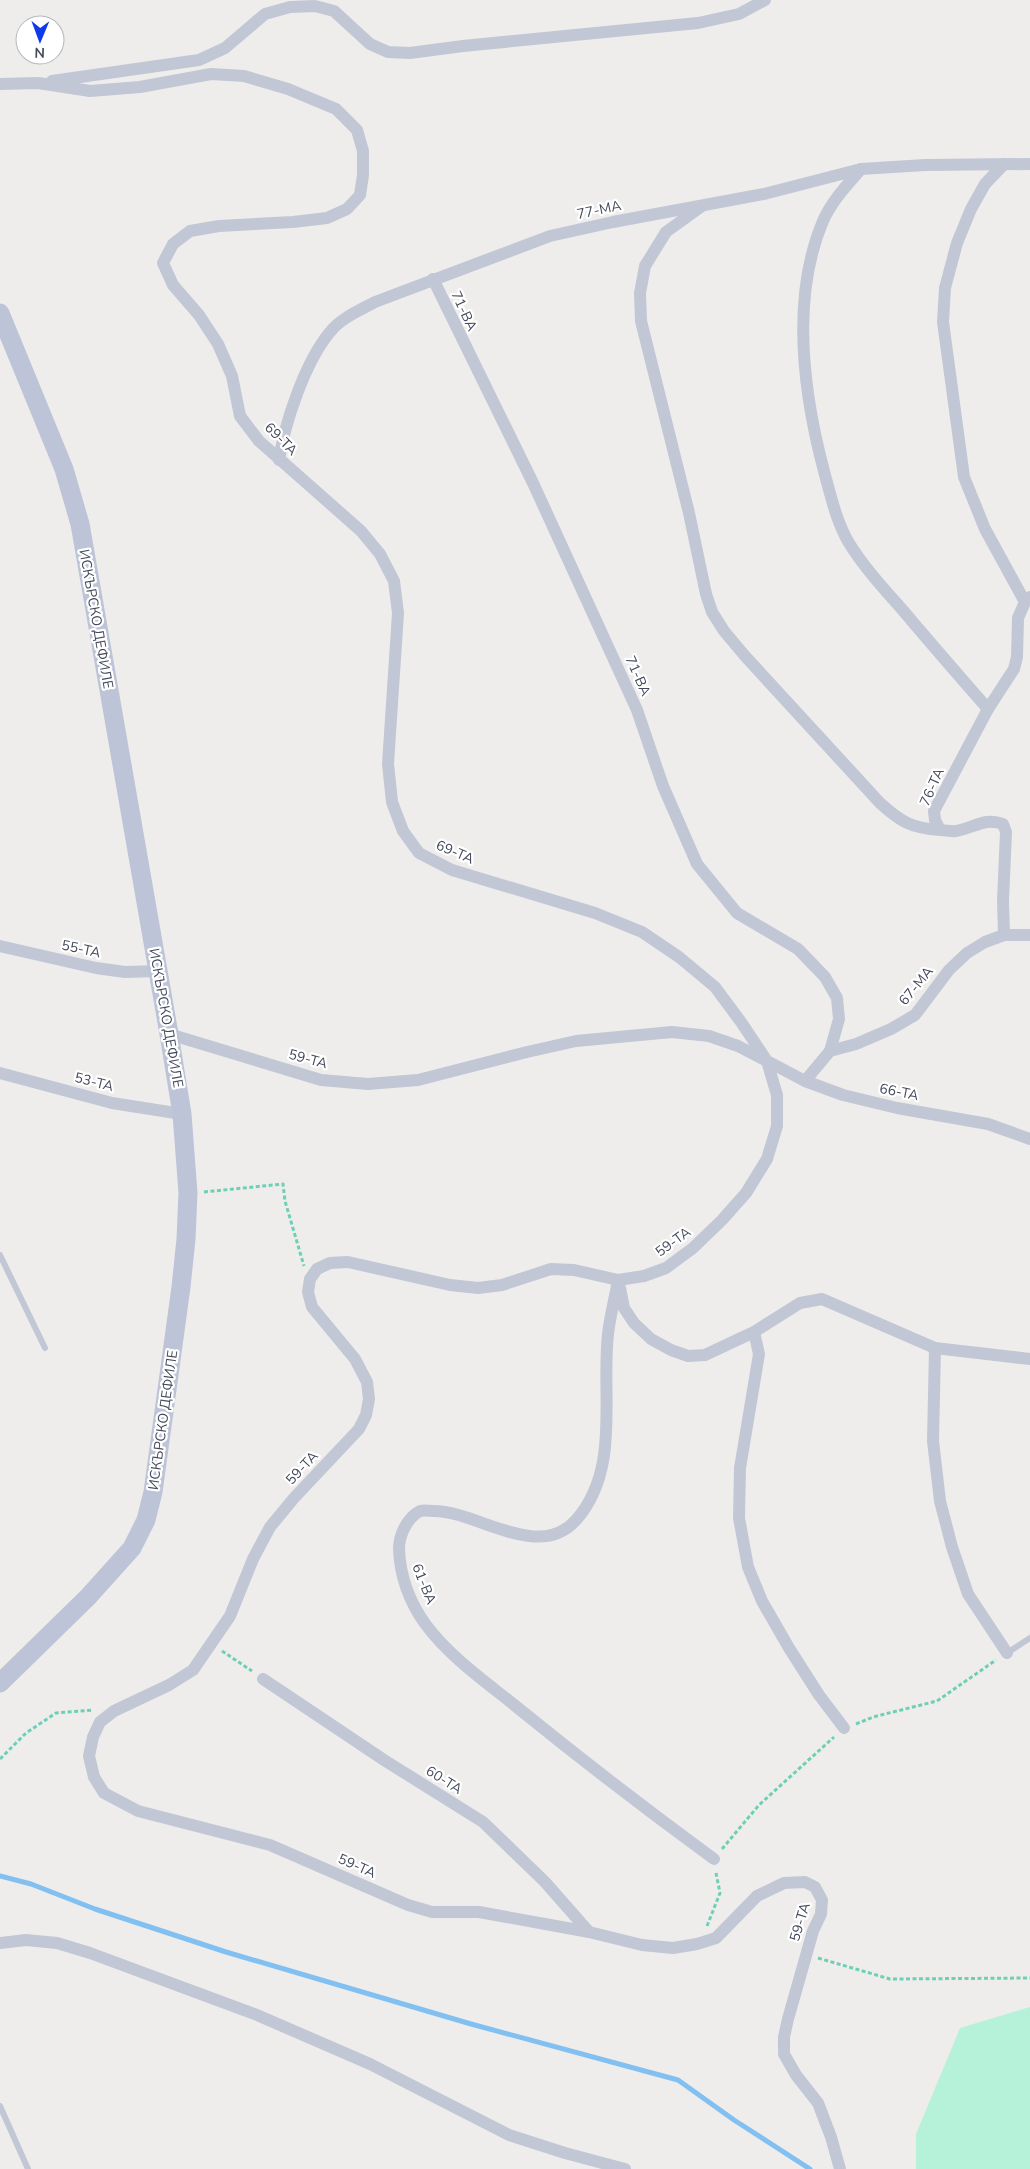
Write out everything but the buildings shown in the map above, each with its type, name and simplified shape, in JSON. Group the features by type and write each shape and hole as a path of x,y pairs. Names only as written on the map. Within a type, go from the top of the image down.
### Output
{"main road":[{"name":"ИСКЪРСКО ДЕФИЛЕ","path":"0,313 64,469 80,524 182,1114 188,1193 186,1240 168,1389 153,1492 146,1520 132,1548 113,1571 0,1682"}],"street":[{"path":"38,83 199,60 225,48 265,14 273,0"},
{"path":"265,14 290,7 315,6 334,11 370,44 388,52 410,53 698,23 738,14 765,0"},
{"name":"69-ТА","path":"0,84 38,83 90,91 140,87 211,74 244,76 288,89 336,109 357,130 363,151 363,175 360,195 347,209 327,218 294,222 219,226 190,231 173,244 163,263 173,284 199,315 218,344 232,376 240,416 259,441 361,532 380,554 394,581 398,614 388,764 392,802 403,831 419,853 452,870 595,913 642,932 679,957 714,987 741,1022 767,1061"},
{"name":"77-МА","path":"279,460 282,438 291,410 318,349 330,331 348,316 375,302 433,279 550,236 704,204 764,194 861,169 925,164 1030,164"},
{"path":"1004,164 986,184 971,209 957,243 945,288 943,322 964,478 985,529 1028,600"},
{"path":"861,169 839,195 823,221 812,257 805,301 804,341 807,392 821,459 832,501 848,542 876,580 988,709"},
{"path":"704,204 666,232 645,266 640,293 641,321 706,594 712,612 724,631 745,656 880,803 899,820 912,826 954,832 982,822 994,820 1003,824 1006,832 1003,901 1004,935"},
{"name":"71-ВА","path":"433,279 533,483 625,683 637,710 663,786 697,864 737,913 798,949 825,977 837,998 839,1019 830,1051"},
{"name":"76-ТА","path":"940,830 935,820 934,811 988,709 1014,669 1017,657 1018,618 1028,600"},
{"name":"67-МА","path":"830,1051 856,1044 891,1029 915,1014 948,970 968,952 1004,935 1030,935"},
{"name":"55-ТА","path":"0,946 96,968 125,972 158,970"},
{"name":"59-ТА","path":"169,1034 321,1080 368,1084 418,1080 576,1041 672,1032 709,1036 738,1046 767,1061 777,1095 777,1126 767,1159 746,1193 722,1220 693,1248 666,1268 644,1276 618,1280 574,1270 551,1269 502,1285 478,1288 450,1286 348,1262 330,1263 318,1269 310,1283 308,1292 312,1307 355,1359 367,1382 369,1399 366,1415 359,1429 294,1498 270,1527 253,1559 230,1616 193,1670 114,1711 100,1722 93,1737 88,1756 94,1777 104,1793 138,1810 270,1845 408,1905 432,1912 479,1912 589,1932 642,1945 672,1948 697,1944 716,1938 757,1896 784,1883 805,1882 815,1887 822,1900 822,1914 813,1931 788,2019 784,2037 784,2054 796,2075 818,2102 831,2136 840,2169"},
{"path":"805,1081 830,1051"},
{"name":"66-ТА","path":"767,1061 805,1081 843,1095 897,1108 988,1124 1030,1139"},
{"name":"53-ТА","path":"0,1073 112,1103 182,1114"},
{"path":"618,1280 624,1308 634,1324 651,1339 670,1350 688,1356 705,1355 754,1332 800,1303 822,1299 935,1348 1030,1359"},
{"name":"61-ВА","path":"618,1280 608,1334 606,1440 602,1469 591,1496 576,1520 561,1533 535,1537 509,1532 443,1511 422,1511 407,1522 399,1543 400,1570 410,1596 426,1624 454,1656 585,1762 714,1859"},
{"path":"754,1332 759,1354 740,1468 739,1518 748,1567 762,1601 789,1648 818,1695 844,1728"},
{"path":"935,1348 933,1441 940,1501 952,1547 968,1594 1007,1653"},
{"name":"60-ТА","path":"263,1678 384,1760 483,1822 546,1882 589,1932"},
{"path":"0,1943 26,1940 57,1943 90,1953 257,2015 370,2064 509,2135 565,2153 625,2169"}],"lane":[{"path":"0,1256 45,1348"},
{"path":"1007,1653 1030,1638"},
{"path":"0,2106 28,2169"}],"path":[{"path":"188,1193 282,1184 298,1249 310,1283"},
{"path":"212,1644 263,1678"},
{"path":"697,1944 713,1913 720,1893 714,1859 759,1805 785,1780 844,1728 873,1717 937,1701 1007,1653"},
{"path":"0,1759 26,1734 56,1713 80,1710 114,1711"},
{"path":"806,1954 890,1979 1030,1978"}],"green space":[{"path":"1030,2007 1030,2169 916,2169 916,2134 960,2028"}],"waterway":[{"path":"0,1876 31,1884 95,1909 226,1952 471,2024 678,2080 734,2120 810,2169"}]}
